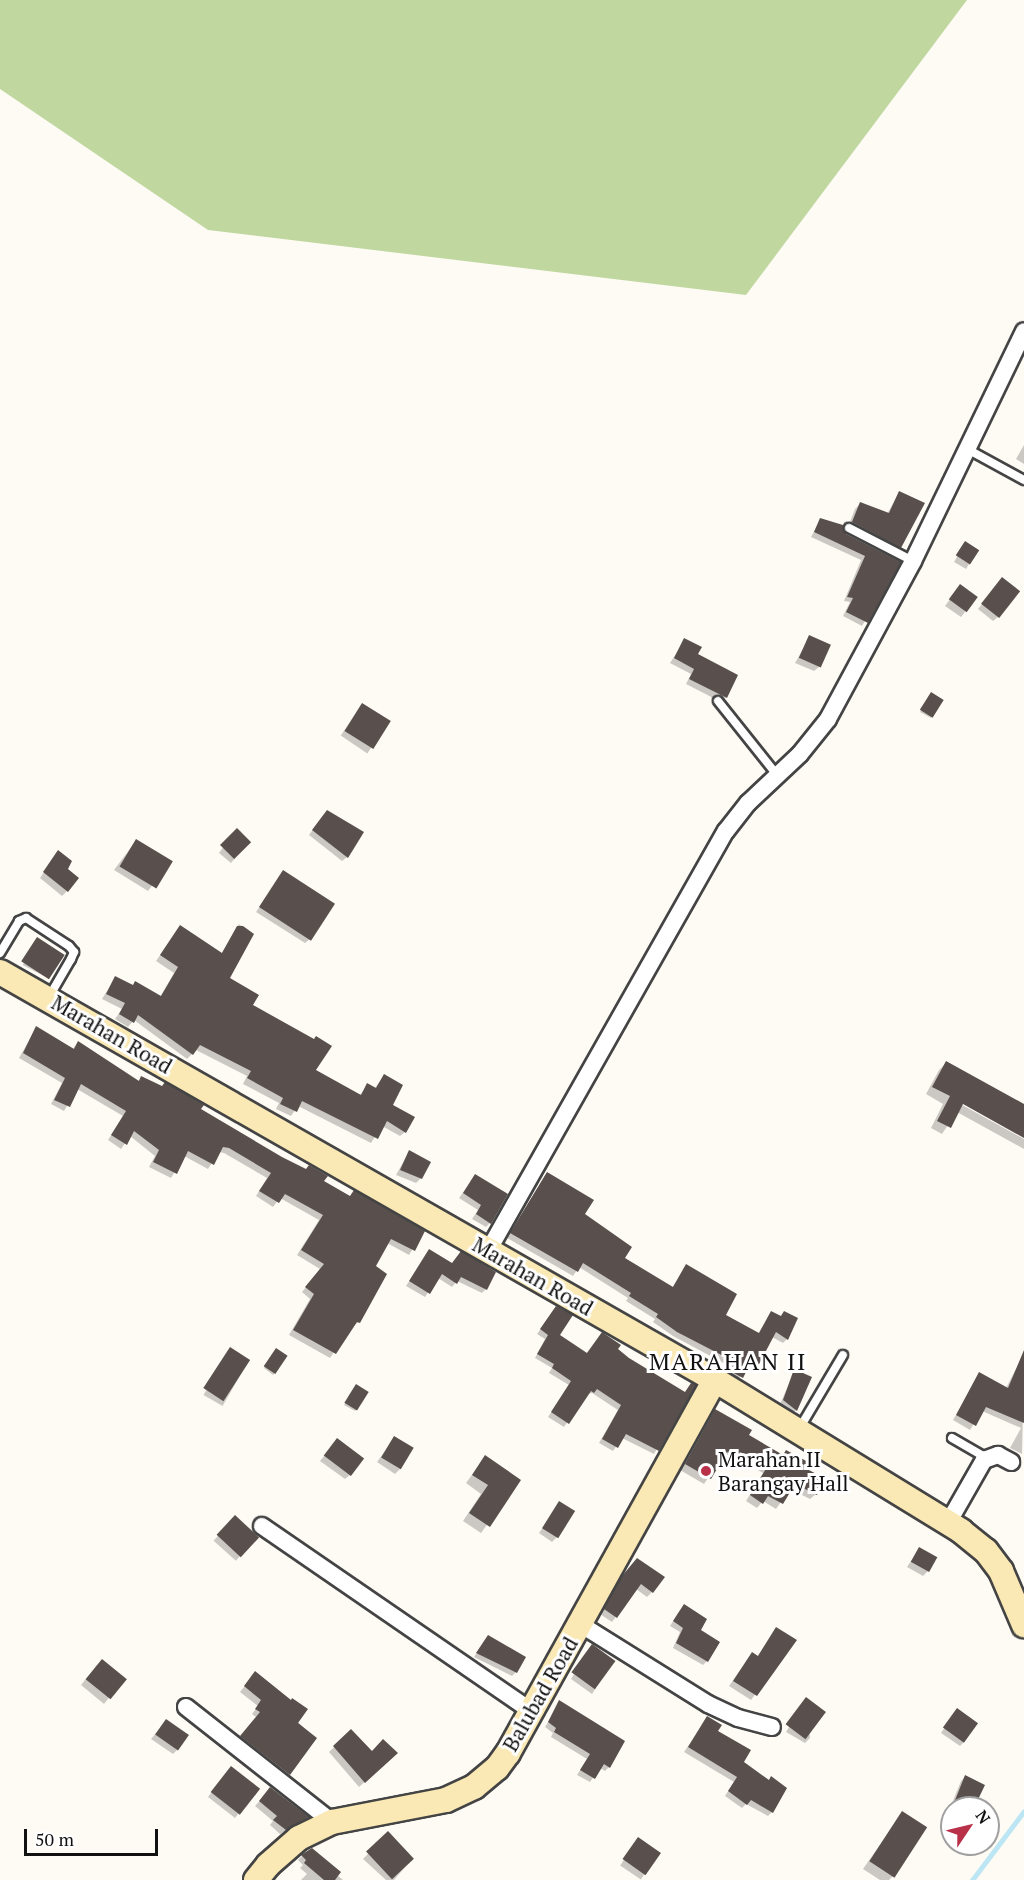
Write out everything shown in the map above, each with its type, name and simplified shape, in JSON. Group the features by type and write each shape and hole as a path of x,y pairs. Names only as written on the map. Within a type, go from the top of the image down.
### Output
{"main road":[{"name":"Marahan Road","path":"0,972 715,1380 948,1523 986,1551 1002,1571 1024,1625"},
{"name":"Balubad Road","path":"256,1880 268,1864 299,1838 332,1822 446,1800 474,1787 497,1768 531,1712 715,1380"}],"street":[{"path":"488,1251 726,831 747,803 800,754 828,719 913,561 1024,331"},
{"path":"948,1523 986,1458 998,1455 1011,1462"},
{"path":"262,1526 531,1712"},
{"path":"580,1624 708,1704 738,1718 771,1727"},
{"path":"186,1707 332,1822"}],"lane":[{"path":"967,449 1024,480"},
{"path":"849,528 913,561"},
{"path":"718,701 777,775"},
{"path":"0,953 19,921 26,918 69,946 74,952 49,998"},
{"path":"798,1431 843,1355"},
{"path":"952,1438 986,1458"}],"green space":[{"path":"0,0 967,0 746,295 208,230 0,89"}],"building":[{"path":"899,491 925,503 901,548 852,522 860,502 889,513"},
{"path":"820,518 843,525 846,534 901,562 868,623 846,612 853,598 847,597 865,556 814,532"},
{"path":"965,541 979,550 970,565 956,555"},
{"path":"1002,577 1020,591 999,618 981,604"},
{"path":"960,584 978,597 967,612 949,599"},
{"path":"809,635 831,645 821,668 799,658"},
{"path":"684,638 702,647 698,654 738,675 727,698 689,679 694,669 674,658"},
{"path":"931,692 944,700 933,718 920,710"},
{"path":"362,703 391,721 373,749 345,731"},
{"path":"327,810 364,832 348,858 312,830"},
{"path":"237,828 251,842 234,859 220,845"},
{"path":"136,839 173,861 156,889 120,866"},
{"path":"58,850 72,861 68,869 79,878 68,892 43,872"},
{"path":"283,870 335,904 311,941 259,907"},
{"path":"180,925 222,953 237,926 243,926 254,934 230,978 259,995 253,1005 314,1039 316,1036 332,1046 316,1070 361,1095 367,1083 376,1088 384,1074 403,1085 393,1105 415,1117 406,1133 387,1121 378,1139 302,1101 297,1112 280,1104 283,1098 247,1078 251,1071 200,1045 193,1055 138,1015 134,1023 119,1014 125,1003 106,994 115,976 133,985 135,981 161,996 178,967 160,955"},
{"path":"37,937 65,955 49,979 21,961"},
{"path":"36,1026 74,1049 78,1041 139,1081 141,1076 162,1086 165,1082 204,1105 201,1109 282,1157 306,1169 309,1165 328,1176 324,1181 350,1196 354,1190 425,1231 415,1251 391,1239 376,1266 387,1274 360,1323 357,1322 336,1354 293,1330 314,1294 305,1287 324,1264 301,1250 323,1215 285,1194 279,1203 259,1191 271,1173 229,1148 223,1147 214,1165 188,1151 177,1174 153,1162 159,1150 134,1131 127,1145 111,1135 126,1111 81,1084 70,1107 54,1100 65,1078 23,1053"},
{"path":"946,1061 1024,1104 1024,1138 963,1104 951,1128 937,1121 950,1096 932,1087"},
{"path":"409,1150 431,1162 422,1179 400,1170"},
{"path":"547,1172 594,1200 585,1214 632,1247 625,1258 673,1287 686,1264 737,1294 726,1315 759,1333 771,1311 781,1316 784,1311 798,1318 788,1340 776,1332 757,1368 750,1364 743,1378 730,1371 735,1362 677,1332 656,1317 658,1314 629,1296 631,1293 583,1263 578,1272 510,1233"},
{"path":"475,1174 508,1194 491,1224 476,1214 481,1205 463,1193"},
{"path":"429,1249 452,1263 461,1251 496,1272 487,1290 461,1277 457,1284 442,1274 430,1294 409,1281"},
{"path":"556,1306 573,1315 560,1335 587,1353 602,1332 621,1345 618,1349 629,1358 685,1392 691,1383 696,1385 659,1451 626,1434 618,1448 602,1439 621,1405 597,1389 594,1393 591,1391 569,1424 551,1412 571,1381 552,1368 554,1364 537,1354 548,1335 540,1329"},
{"path":"230,1347 250,1360 223,1401 203,1388"},
{"path":"276,1348 288,1356 275,1374 264,1366"},
{"path":"1024,1350 1024,1423 986,1407 976,1426 956,1415 979,1372 1008,1388"},
{"path":"794,1369 812,1377 797,1411 783,1400"},
{"path":"356,1384 369,1392 357,1411 344,1403"},
{"path":"715,1409 752,1430 749,1435 783,1455 786,1450 810,1463 807,1469 826,1479 817,1495 795,1484 783,1504 768,1496 763,1504 750,1495 767,1467 740,1452 737,1457 727,1452 711,1479 685,1464"},
{"path":"394,1436 414,1448 401,1469 381,1457"},
{"path":"337,1438 364,1458 351,1476 324,1456"},
{"path":"485,1455 521,1480 490,1527 469,1513 488,1485 472,1475"},
{"path":"559,1501 575,1511 558,1538 542,1528"},
{"path":"235,1515 259,1538 241,1557 217,1535"},
{"path":"919,1547 937,1557 929,1572 911,1562"},
{"path":"637,1558 665,1577 653,1593 641,1584 617,1618 604,1609 622,1576"},
{"path":"684,1604 707,1619 701,1630 720,1642 708,1662 676,1643 683,1628 673,1621"},
{"path":"776,1627 797,1640 757,1696 733,1681 752,1652 758,1656"},
{"path":"488,1635 526,1657 517,1673 476,1653"},
{"path":"592,1644 615,1661 595,1689 571,1672"},
{"path":"102,1659 127,1679 111,1699 86,1679"},
{"path":"255,1671 291,1700 292,1698 308,1709 298,1723 317,1738 290,1775 240,1736 260,1712 255,1709 261,1700 244,1686"},
{"path":"806,1697 826,1712 806,1739 786,1724"},
{"path":"559,1700 625,1741 610,1768 604,1764 595,1779 580,1770 590,1754 554,1732 556,1728 548,1722"},
{"path":"957,1708 978,1723 964,1743 943,1727"},
{"path":"707,1716 722,1725 718,1731 751,1750 744,1762 769,1780 771,1776 787,1788 773,1813 751,1800 747,1805 728,1791 737,1777 688,1747"},
{"path":"166,1719 189,1735 178,1751 155,1735"},
{"path":"351,1729 372,1751 383,1739 398,1753 365,1783 333,1746"},
{"path":"231,1766 260,1789 240,1815 211,1792"},
{"path":"965,1775 985,1785 980,1796 957,1796"},
{"path":"270,1787 309,1817 286,1830 273,1820 277,1816 259,1801"},
{"path":"902,1811 927,1827 894,1878 869,1861"},
{"path":"388,1831 414,1859 392,1879 366,1851"},
{"path":"638,1837 661,1853 645,1875 623,1859"},
{"path":"312,1848 341,1872 335,1880 324,1880 304,1863 306,1860 301,1855"}],"waterway":[{"path":"972,1880 1024,1811"}],"place":[{"name":"Marahan II Barangay Hall","path":"706,1471"}],"district":[{"name":"MARAHAN II","path":"728,1362"}]}
